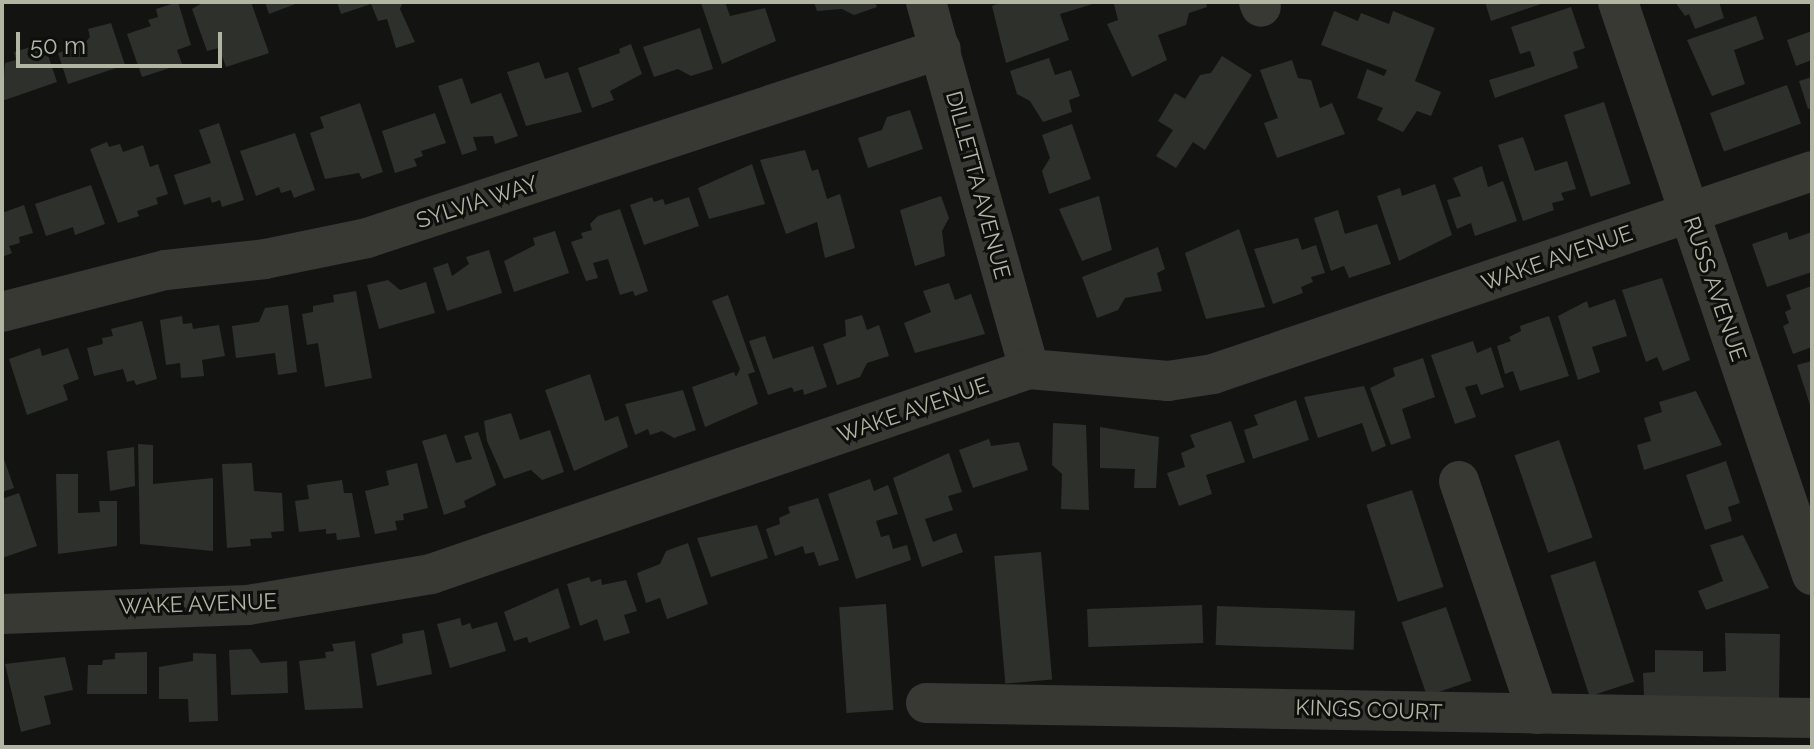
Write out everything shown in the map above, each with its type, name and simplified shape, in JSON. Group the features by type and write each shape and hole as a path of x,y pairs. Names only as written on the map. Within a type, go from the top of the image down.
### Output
{"street":[{"name":"DILLETTA AVENUE","path":"926,2 1029,369"},
{"name":"RUSS AVENUE","path":"1618,2 1812,575"},
{"name":"SYLVIA WAY","path":"2,312 166,270 265,259 367,238 941,49"},
{"name":"WAKE AVENUE","path":"2,614 89,607 248,605 431,574 1029,369 1168,381 1213,374 1812,171"},
{"path":"1459,481 1538,714"},
{"name":"KINGS COURT","path":"926,703 1072,701 1812,718"}],"building":[{"path":"178,2 191,45 177,50 182,64 142,77 127,34 151,26 148,20 158,17 156,9"},
{"path":"204,2 251,2 269,53 226,67 219,48 207,51 192,9"},
{"path":"265,2 301,2 269,14"},
{"path":"337,2 403,2 400,9 415,42 396,48 387,19 378,21 371,4 341,14"},
{"path":"725,2 730,16 765,8 776,41 722,64 701,3"},
{"path":"814,2 875,2 877,7 854,15 842,9 817,11"},
{"path":"1003,2 1096,3 1060,14 1069,40 1006,63 992,6"},
{"path":"1206,2 1207,7 1189,13 1186,25 1158,35 1167,60 1132,77 1107,24 1118,20 1114,4"},
{"path":"1485,2 1544,2 1544,3 1491,21"},
{"path":"1675,2 1719,2 1724,18 1695,29 1689,14 1685,16"},
{"path":"1571,7 1585,48 1573,52 1578,68 1495,98 1489,80 1535,66 1530,51 1520,54 1511,27"},
{"path":"1334,11 1358,21 1361,13 1389,24 1393,11 1435,28 1415,81 1441,92 1431,116 1417,111 1403,132 1377,120 1383,108 1357,98 1367,69 1384,76 1387,70 1321,45"},
{"path":"1756,16 1764,39 1734,50 1745,84 1712,96 1687,40"},
{"path":"111,23 125,65 68,84 58,53 84,44 90,37 88,29"},
{"path":"700,28 713,69 691,76 678,69 654,77 643,47"},
{"path":"1812,31 1812,60 1796,66 1787,40"},
{"path":"44,43 57,82 2,101 5,63 16,60 14,52"},
{"path":"631,44 642,74 610,91 614,100 592,108 578,68 620,53 619,49"},
{"path":"1222,56 1252,75 1205,150 1193,142 1176,168 1156,156 1173,130 1158,121 1175,93 1185,99 1200,75 1211,73"},
{"path":"1049,58 1055,75 1071,70 1080,96 1069,100 1072,112 1043,122 1030,101 1017,94 1010,71"},
{"path":"1292,60 1298,78 1311,80 1320,108 1332,103 1345,134 1277,158 1264,123 1278,118 1260,70"},
{"path":"539,62 545,79 568,72 582,112 526,126 507,72"},
{"path":"1812,77 1812,108 1808,109 1799,81"},
{"path":"462,78 471,104 501,93 518,136 495,144 493,136 473,137 477,150 462,155 438,86"},
{"path":"1787,85 1801,124 1724,152 1710,113"},
{"path":"1604,102 1631,184 1591,197 1564,115"},
{"path":"360,103 383,172 362,179 359,173 325,179 310,133 324,128 320,117"},
{"path":"910,110 923,149 868,168 858,138 882,130 887,117"},
{"path":"435,113 446,143 421,151 423,156 414,159 417,166 395,173 382,131"},
{"path":"219,123 244,200 222,207 220,200 212,203 210,197 184,205 174,175 211,163 199,130"},
{"path":"1072,124 1091,179 1049,194 1042,171 1050,158 1042,135"},
{"path":"295,133 315,190 294,198 291,190 281,193 279,187 256,196 240,151"},
{"path":"1523,137 1535,171 1567,161 1576,189 1561,193 1564,200 1552,203 1554,210 1523,221 1498,145"},
{"path":"107,142 109,147 120,144 123,152 143,145 150,167 158,164 168,194 156,198 158,204 137,211 139,216 118,223 90,149"},
{"path":"805,150 812,171 818,169 827,199 840,194 855,248 825,258 817,222 786,234 760,160"},
{"path":"752,164 765,204 709,219 698,188"},
{"path":"1482,166 1488,187 1503,181 1517,221 1475,236 1471,223 1457,229 1447,200 1461,196 1453,178"},
{"path":"1435,184 1452,235 1399,261 1377,196 1400,188 1402,196"},
{"path":"91,185 105,224 75,235 73,227 46,236 35,204"},
{"path":"941,196 949,218 942,231 945,256 915,266 900,210"},
{"path":"1099,196 1112,250 1082,261 1059,209"},
{"path":"652,197 654,202 663,199 665,205 689,197 699,226 644,245 630,205"},
{"path":"24,205 33,233 19,237 20,243 9,246 12,253 2,257 2,213"},
{"path":"620,209 648,291 635,296 633,291 620,295 608,259 593,263 598,278 586,281 571,242 583,238 581,233 592,230 590,224 598,216"},
{"path":"1338,210 1345,234 1377,224 1391,264 1349,278 1344,266 1331,271 1314,218"},
{"path":"1239,229 1265,307 1206,319 1185,253"},
{"path":"555,231 569,273 514,292 504,261 535,245 533,238"},
{"path":"1787,232 1789,240 1812,232 1812,272 1767,287 1752,244"},
{"path":"1298,238 1302,250 1316,245 1325,273 1311,277 1313,282 1301,287 1303,293 1273,304 1254,249"},
{"path":"1158,247 1165,269 1157,273 1162,291 1125,298 1118,310 1097,318 1082,277"},
{"path":"489,250 502,293 447,311 433,268 448,263 452,276 469,264 466,257"},
{"path":"1662,278 1690,360 1663,371 1657,357 1646,362 1622,290"},
{"path":"388,280 400,290 426,282 435,313 379,329 367,285"},
{"path":"949,283 955,300 971,294 985,334 915,353 904,323 931,312 923,291"},
{"path":"1812,286 1812,347 1793,354 1783,326 1789,323 1785,312 1791,309 1786,295"},
{"path":"356,291 372,378 325,387 318,343 307,345 302,314 313,312 313,306 334,302 333,295"},
{"path":"728,295 755,372 748,374 758,404 705,427 692,387 734,372 736,377 740,369 712,301"},
{"path":"1615,299 1627,336 1592,347 1600,372 1578,380 1558,316 1587,301 1589,308"},
{"path":"288,305 297,372 278,375 275,353 236,358 232,326 259,322 265,308"},
{"path":"862,315 867,330 879,325 889,356 867,363 860,377 837,385 823,344 846,336 845,320"},
{"path":"182,316 183,324 192,323 193,329 219,325 225,356 202,360 204,376 181,378 180,363 166,365 160,320"},
{"path":"1549,316 1569,376 1520,391 1513,371 1505,374 1497,346 1511,341 1509,337 1521,331 1520,326"},
{"path":"142,321 157,379 136,385 134,380 127,382 123,369 94,376 87,348 103,344 102,338 113,336 111,329"},
{"path":"765,336 773,359 813,346 827,387 804,395 803,389 794,392 792,387 768,395 749,341"},
{"path":"1473,341 1477,353 1491,347 1504,387 1481,395 1477,384 1465,387 1476,417 1455,424 1431,355"},
{"path":"40,348 42,356 68,348 79,379 63,385 68,400 27,415 9,359"},
{"path":"1423,358 1435,397 1402,409 1411,438 1391,445 1370,388 1395,376 1393,368"},
{"path":"1812,361 1812,408 1811,408 1797,365"},
{"path":"590,374 605,421 618,416 628,447 574,471 545,390"},
{"path":"1364,386 1386,446 1372,452 1362,423 1318,438 1304,397"},
{"path":"683,390 696,430 674,438 662,431 650,435 648,429 635,435 625,404"},
{"path":"1696,391 1722,445 1644,470 1637,445 1651,441 1644,418 1662,412 1659,402"},
{"path":"1296,400 1309,440 1253,459 1244,430 1258,425 1254,415"},
{"path":"511,413 520,440 550,430 564,472 542,480 531,470 504,479 487,441 484,421"},
{"path":"1231,421 1245,462 1206,475 1212,494 1179,506 1167,473 1185,467 1181,453 1195,447 1190,435"},
{"path":"1053,423 1086,425 1089,510 1061,509 1062,474 1052,465"},
{"path":"1100,427 1159,437 1156,488 1134,488 1135,469 1100,468"},
{"path":"478,432 496,485 464,501 466,507 444,515 422,441 446,434 456,463 472,459 464,436"},
{"path":"989,439 991,446 1019,442 1028,470 973,488 959,450"},
{"path":"1559,440 1593,537 1548,553 1515,455"},
{"path":"138,444 153,445 153,484 213,478 213,551 140,544"},
{"path":"134,447 135,486 110,491 107,451"},
{"path":"2,453 14,488 2,492"},
{"path":"949,453 962,492 948,496 953,510 925,519 933,542 956,533 963,552 922,567 893,478"},
{"path":"1726,461 1740,503 1728,507 1732,521 1705,530 1686,475"},
{"path":"252,463 254,491 282,493 284,531 271,532 272,538 250,539 251,546 227,548 222,464"},
{"path":"417,463 428,508 403,514 404,520 395,521 397,530 375,534 365,491 389,485 386,471"},
{"path":"56,474 78,474 78,513 100,512 99,501 117,501 117,546 58,554"},
{"path":"870,479 874,491 888,485 898,514 876,521 881,537 889,535 893,549 907,545 911,560 856,579 828,494"},
{"path":"342,480 344,493 352,493 360,537 337,540 336,533 326,534 326,529 299,532 295,501 309,499 307,485"},
{"path":"1412,490 1444,587 1398,602 1366,505"},
{"path":"19,493 37,546 2,558 2,499"},
{"path":"818,498 839,560 819,566 814,552 805,554 803,546 775,556 766,529 780,524 779,518 790,513 788,507"},
{"path":"757,525 768,558 711,577 697,538"},
{"path":"1743,535 1769,588 1706,610 1698,591 1723,581 1710,545"},
{"path":"688,543 708,604 667,619 660,598 646,603 637,573 660,564 666,551"},
{"path":"1041,552 1052,680 1005,684 994,556"},
{"path":"1595,561 1634,682 1590,696 1550,576"},
{"path":"589,577 591,582 601,579 602,585 626,580 637,611 624,615 630,633 604,641 597,619 580,626 567,584"},
{"path":"558,588 570,628 529,643 527,637 514,641 504,612"},
{"path":"886,604 893,710 847,713 839,607"},
{"path":"1202,605 1203,643 1088,647 1087,609"},
{"path":"1217,606 1355,611 1354,650 1216,645"},
{"path":"1446,607 1471,681 1427,696 1402,622"},
{"path":"460,618 462,626 470,623 472,629 497,622 506,651 450,668 437,624"},
{"path":"424,630 432,674 377,686 371,654 403,643 402,634"},
{"path":"1725,633 1780,634 1779,698 1644,697 1643,673 1655,672 1655,650 1703,651 1703,672 1726,671"},
{"path":"355,641 363,708 305,710 299,661 326,658 325,652 334,651 332,644"},
{"path":"251,649 261,663 287,661 288,693 231,695 229,650"},
{"path":"147,652 147,694 87,694 88,665 102,665 103,660 115,659 115,653"},
{"path":"193,653 216,654 218,721 189,722 188,699 159,699 159,667 193,661"},
{"path":"65,657 73,690 44,696 51,724 21,732 5,664"}]}
